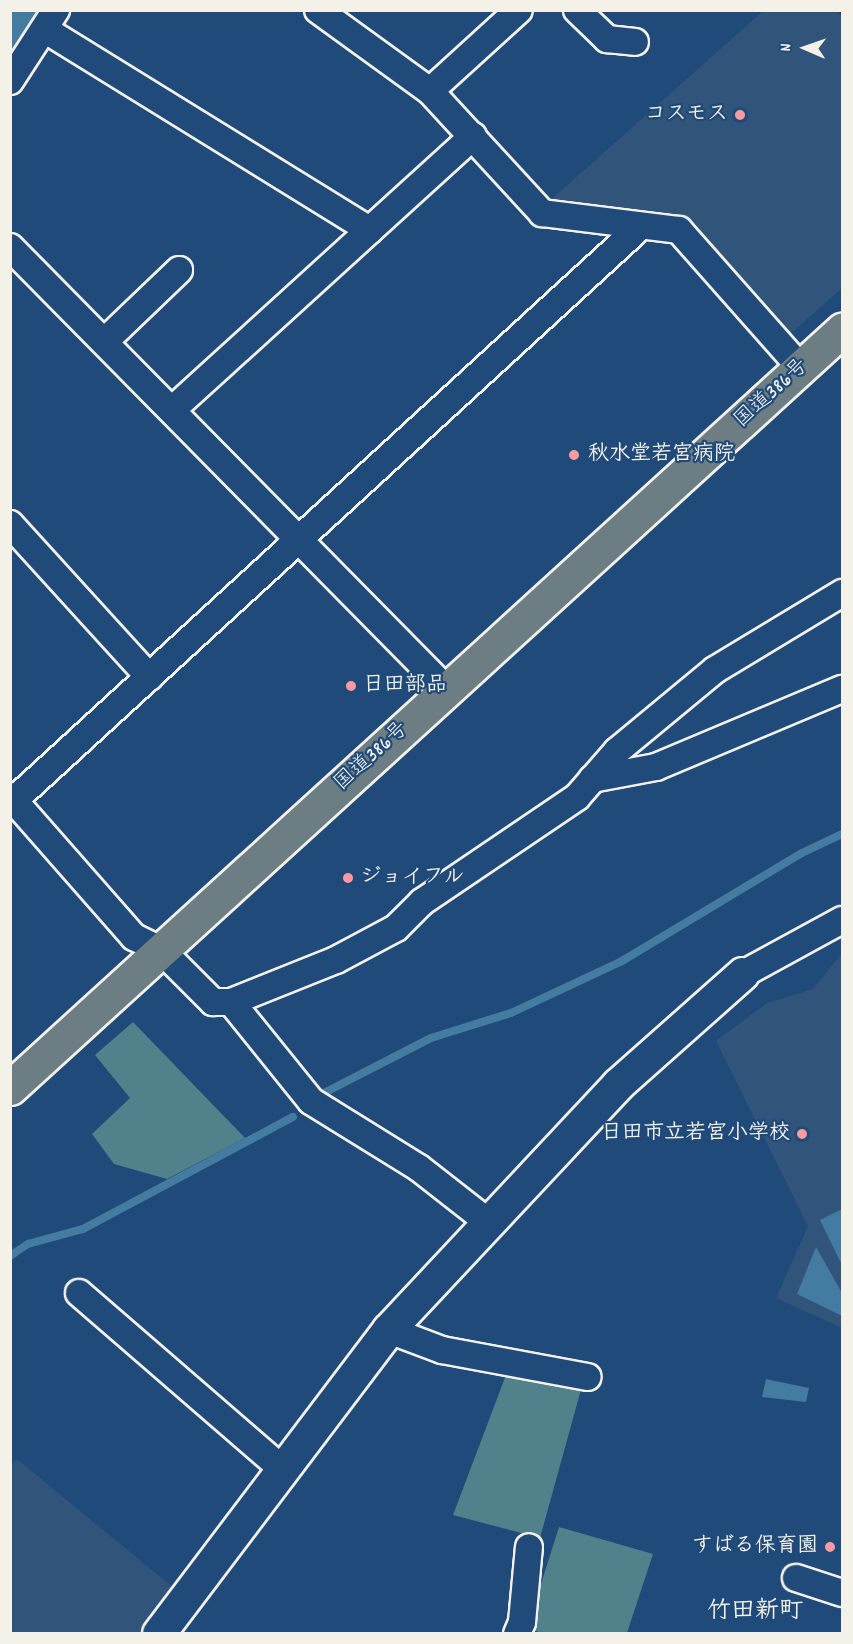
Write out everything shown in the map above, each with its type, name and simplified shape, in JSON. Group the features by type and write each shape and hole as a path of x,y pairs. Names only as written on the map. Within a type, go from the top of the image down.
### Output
{"highway":[{"name":"国道386号","path":"10,1088 843,330"}],"street":[{"path":"430,91 519,10"},
{"path":"577,10 607,39 635,42"},
{"path":"323,12 430,91 542,213 640,227 679,230 801,368"},
{"path":"10,81 50,20 370,230"},
{"path":"172,410 473,136"},
{"path":"640,227 12,800 134,937 161,950 213,1002 231,1002 336,960 396,928 422,902 577,796 617,751 715,670 843,594"},
{"path":"10,248 446,689"},
{"path":"104,342 179,270"},
{"path":"10,524 149,677"},
{"path":"592,779 656,767 843,689"},
{"path":"159,1634 389,1330 618,1085 743,974 843,920"},
{"path":"231,1002 311,1101 419,1168 489,1222"},
{"path":"79,1293 283,1470"},
{"path":"389,1330 442,1350 588,1377"},
{"path":"517,1634 522,1622 529,1547"},
{"path":"796,1578 843,1593"}],"shaded area":[{"path":"10,11 37,11 11,52"},
{"path":"763,11 836,11 842,16 842,288 785,339 681,225 545,205"},
{"name":"日田市立若宮小学校","path":"842,953 842,1328 776,1298 808,1226 716,1041 767,1003 813,989"},
{"path":"842,1209 842,1265 820,1220"},
{"path":"816,1247 842,1293 842,1316 797,1294"},
{"path":"766,1379 809,1388 806,1402 762,1397"},
{"path":"17,1459 175,1589 143,1633 11,1633 10,1467"}],"green space":[{"path":"133,1022 245,1138 167,1179 114,1164 92,1134 130,1098 95,1055"},
{"path":"509,1367 582,1386 540,1538 453,1515"},
{"path":"559,1527 653,1554 627,1633 542,1633 527,1628"}],"waterway":[{"path":"320,1095 431,1038 511,1013 622,961 802,853 842,834"},
{"path":"10,1256 28,1244 83,1229 293,1117"}],"place":[{"name":"コスモス","path":"740,115"},
{"name":"秋水堂若宮病院","path":"574,455"},
{"name":"日田部品","path":"351,686"},
{"name":"ジョイフル","path":"348,878"},
{"name":"日田市立若宮小学校","path":"802,1134"},
{"name":"すばる保育園","path":"830,1547"}],"district":[{"name":"竹田新町","path":"755,1613"}]}
